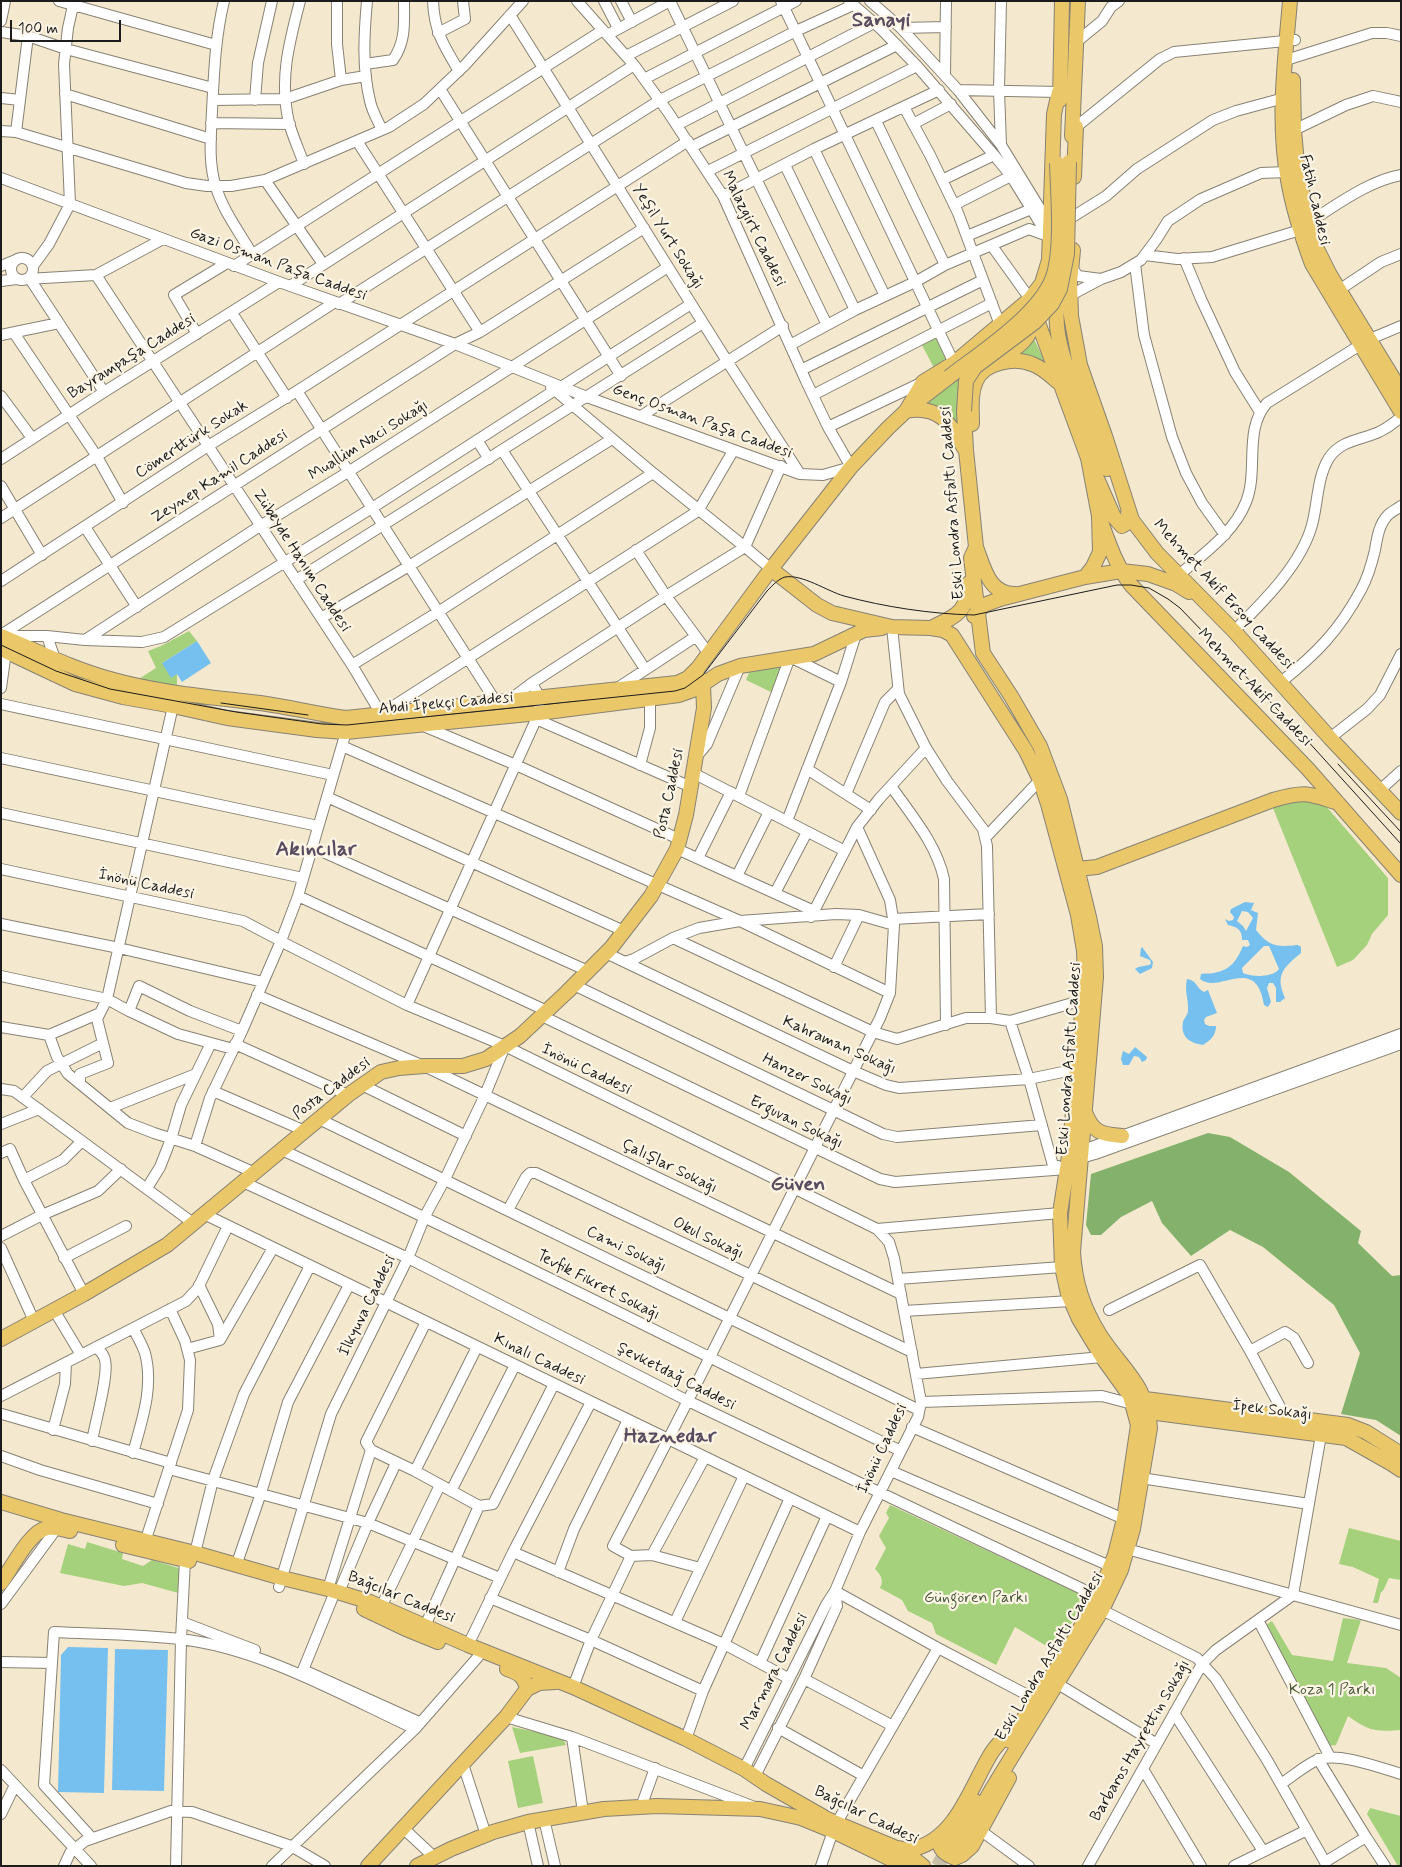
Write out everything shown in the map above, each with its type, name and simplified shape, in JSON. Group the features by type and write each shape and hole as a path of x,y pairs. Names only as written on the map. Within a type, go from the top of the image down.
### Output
{"main road":[{"name":"Eski Londra Asfaltı Caddesi","path":"1030,1718 1058,1684 1102,1610 1121,1570 1133,1529 1150,1428 1138,1386 1100,1335 1083,1300 1075,1277 1070,1161 1085,979 1084,951 1060,799 1040,746 983,653 966,450 964,411 966,381 971,373 975,367 1036,322 1066,292 1067,254 1059,92 1062,1"},
{"name":"Eski Londra Asfaltı Caddesi","path":"906,411 1032,311 1050,286 1057,260 1058,214 1063,162 1074,122 1075,43 1078,1"},
{"name":"Fatih Caddesi","path":"1290,1 1290,59 1284,98 1284,148 1287,172 1305,226 1401,412"},
{"name":"Fatih Caddesi","path":"1291,40 1298,1"},
{"name":"Fatih Caddesi","path":"1290,59 1298,175 1312,264 1401,391"},
{"path":"703,684 699,678 691,676 771,569 851,467 906,411 923,382 954,363 1005,322 1030,299 1042,282 1048,260 1054,114 1059,92"},
{"name":"Mehmet Akif Ersoy Caddesi","path":"1074,122 1074,216 1071,268 1066,292 1080,365 1132,520 1157,553 1234,631 1330,738 1401,813"},
{"path":"1042,282 1053,279 1059,283 1071,316"},
{"path":"1030,299 1088,458 1114,517 1122,526 1132,520 1118,496 1059,345 1055,314 1066,292"},
{"path":"966,450 971,438 972,394 977,379 989,367 1021,344 1030,332 1030,320 1020,314 1005,322"},
{"path":"989,367 1015,361 1031,364 1047,372 1060,384"},
{"path":"906,411 918,409 931,411 944,418 956,432 966,450"},
{"path":"1084,578 1093,567 1100,552 1099,516 1088,458"},
{"name":"Mehmet Akif Caddesi","path":"1099,516 1113,556 1121,571 1143,598 1340,804 1401,875"},
{"path":"787,550 786,562 789,571 802,592"},
{"path":"974,553 994,587 1006,594 1024,593"},
{"path":"771,569 817,605 832,613 892,627 931,628 958,615 968,598 974,553"},
{"path":"991,697 981,674 973,644 974,615 989,603 1084,578 1121,571 1148,574 1176,584 1203,599"},
{"name":"Abdi İpekçi Caddesi","path":"4,650 75,684 123,698 173,706 227,718 346,732 418,724 538,716 679,695 696,689 718,674 740,666 814,654 864,630 892,627"},
{"name":"Eski Londra Asfaltı Caddesi","path":"931,628 952,634 1026,751 1040,780 1071,867 1083,893 1095,946 1096,977 1085,1112 1070,1161 1060,1213 1062,1267 1071,1301 1102,1357 1130,1396 1142,1405"},
{"name":"Abdi İpekçi Caddesi","path":"1,636 87,672 113,680 209,698 286,706 322,715 346,718 613,691 677,683 691,676"},
{"name":"Posta Caddesi","path":"1,1338 84,1294 167,1246 348,1095 381,1072 424,1066 463,1066 486,1059 520,1036 606,953 657,886 678,844 686,815 704,708 703,684"},
{"path":"1071,867 1097,867 1273,800 1296,794 1311,794 1340,804"},
{"path":"1083,893 1097,867"},
{"path":"1085,1112 1088,1122 1099,1132 1122,1136"},
{"name":"Eski Londra Asfaltı Caddesi","path":"948,1844 992,1789 1030,1718 1036,1699 1066,1653 1097,1596 1110,1566 1124,1519 1142,1405"},
{"path":"1142,1405 1299,1425 1348,1425 1366,1432 1401,1454"},
{"name":"İpek Sokağı","path":"1142,1405 1169,1415 1284,1423"},
{"path":"1150,1428 1169,1415"},
{"name":"İpek Sokağı","path":"1299,1425 1321,1435 1346,1438 1401,1470"},
{"path":"2,1505 145,1542 280,1583 333,1593 406,1629 521,1674 527,1689"},
{"path":"21,1509 28,1517 34,1535"},
{"path":"1,1583 34,1535 45,1528 57,1528 157,1555 190,1556 236,1566 280,1583"},
{"name":"Bağcılar Caddesi","path":"333,1593 381,1607 567,1685 686,1739 755,1776 834,1827 902,1865"},
{"path":"368,1866 506,1717 527,1689 539,1683 567,1685"},
{"path":"1030,1718 1027,1743 972,1846 962,1855 954,1858 942,1850 948,1844 950,1825 993,1750 1030,1718"},
{"path":"417,1866 486,1835 528,1822 604,1808 760,1809 769,1800 770,1795 755,1776"},
{"name":"Bağcılar Caddesi","path":"760,1809 834,1827 894,1847 909,1855 923,1866"},
{"path":"894,1847 912,1850 924,1845 948,1844"}],"street":[{"path":"1,21 5,1"},
{"path":"59,1 74,3 216,45"},
{"path":"255,100 258,63 272,1"},
{"path":"300,1 289,40 284,71 285,99 290,124 304,164"},
{"path":"337,1 337,44 341,80"},
{"path":"367,1 366,76 370,103 382,130"},
{"path":"365,64 393,60 400,49 404,33 404,1"},
{"path":"433,1 438,33 443,45 459,70"},
{"path":"438,33 464,19 463,1"},
{"name":"Malazgirt Caddesi","path":"577,1 634,65 690,144 723,196 801,370 828,427 851,467"},
{"path":"604,1 618,28"},
{"path":"621,1 632,22"},
{"path":"197,334 174,295 252,254 298,226 544,68 605,33 632,22 658,4 670,1 827,325"},
{"path":"626,56 733,1"},
{"path":"644,79 695,53 782,4 796,1"},
{"path":"870,1 879,5 958,90 1001,145 1035,208 1063,248 1071,268 1078,276 1101,280"},
{"path":"945,76 946,1"},
{"path":"1001,1 999,90 1001,145"},
{"path":"1075,43 1102,21 1111,7 1118,1"},
{"path":"222,2 216,45 210,152 215,186 223,206 252,254"},
{"path":"74,3 64,64 70,204 49,244 26,261 12,267 12,274 25,279 59,323 104,392"},
{"path":"1,131 16,132 186,183 230,186 265,180 382,130 424,104 459,70 519,3"},
{"path":"1,518 179,402 660,100 851,3 897,44 939,90 994,155 1035,208"},
{"path":"782,4 954,363"},
{"name":"Yeşil Yurt Sokağı","path":"510,15 800,474"},
{"path":"677,125 874,23"},
{"path":"901,28 946,27"},
{"path":"1,32 28,36 66,49 213,88"},
{"path":"1290,59 1372,33 1387,33 1401,36"},
{"path":"16,132 28,36"},
{"path":"1074,122 1160,59 1174,52 1291,40"},
{"name":"Cömerttürk Sokak","path":"1,581 208,446 287,398 618,186 690,144 731,127 897,44"},
{"path":"290,286 634,65"},
{"path":"708,172 917,66"},
{"path":"212,100 285,99 341,80 366,76"},
{"path":"440,89 621,376"},
{"path":"723,196 814,149 939,90"},
{"path":"958,90 1059,92"},
{"path":"65,94 211,138"},
{"path":"1294,130 1346,105 1373,96 1401,102"},
{"path":"1,98 20,100"},
{"path":"1074,216 1106,196 1137,169 1213,120 1236,111 1284,98"},
{"path":"913,124 950,104"},
{"path":"904,107 954,205 992,303 1005,322"},
{"path":"876,121 946,265"},
{"path":"212,123 290,124"},
{"path":"356,141 480,332"},
{"path":"814,149 885,296"},
{"path":"942,180 994,155"},
{"path":"785,165 855,310"},
{"path":"1066,292 1121,272 1135,264 1144,255 1168,221 1201,199 1261,172 1287,172"},
{"path":"1144,255 1184,258 1212,256 1305,226 1349,197 1388,178 1401,175"},
{"path":"954,205 1011,176"},
{"name":"Gazi Osman Paşa Caddesi","path":"1,178 279,282 455,344 544,381 558,389 653,473 771,569"},
{"path":"265,180 323,264"},
{"path":"966,236 1035,208"},
{"name":"Zeynep Kamil Caddesi","path":"1,636 455,344 480,332 644,228"},
{"path":"790,345 855,310 973,252 992,246 1029,229 1048,229"},
{"path":"1,281 96,275 163,239"},
{"path":"992,246 1030,299"},
{"path":"1339,290 1381,262 1401,254"},
{"path":"1184,258 1235,372 1260,412"},
{"path":"1,266 26,261"},
{"path":"25,279 32,274 26,261"},
{"path":"1135,264 1144,335 1172,437 1186,473 1202,503 1225,535"},
{"name":"Muallim Naci Sokağı","path":"85,640 260,526 348,472 668,267"},
{"name":"Zübeyde Hanım Caddesi","path":"96,275 352,665 381,714"},
{"path":"801,370 983,280"},
{"name":"Bayrampaşa Caddesi","path":"1,459 279,282"},
{"path":"813,395 992,303"},
{"path":"1,688 4,650 1,636 47,636 85,640 142,642 164,637 372,508 692,304"},
{"path":"232,313 287,398"},
{"path":"1,335 59,323"},
{"path":"296,580 703,323"},
{"path":"641,416 782,326"},
{"path":"1180,575 1225,535 1246,503 1250,487 1254,426 1260,412 1267,403 1365,342 1401,326"},
{"path":"14,333 96,456 123,503"},
{"path":"828,427 923,382"},
{"name":"Genç Osman Paşa Caddesi","path":"558,389 587,397 800,474 823,475 851,467"},
{"path":"297,391 467,658 502,701 746,547 781,466"},
{"path":"1,396 32,438"},
{"path":"1234,631 1282,580 1299,554 1312,526 1324,469 1330,457 1344,444 1388,428 1401,417"},
{"path":"321,618 409,566 612,438"},
{"path":"477,440 489,458"},
{"path":"502,450 645,669"},
{"path":"381,714 698,511 733,451"},
{"path":"352,665 438,612 653,473"},
{"path":"1,486 42,555"},
{"path":"1281,682 1327,642 1347,616 1362,588 1374,553 1379,529 1388,515 1401,506"},
{"path":"85,527 137,607"},
{"path":"636,550 666,596 709,654"},
{"path":"892,627 899,694 926,748 947,781 983,830 987,846 991,1018"},
{"path":"786,821 841,682 856,634"},
{"path":"47,636 55,659"},
{"path":"613,691 695,637"},
{"path":"1330,738 1380,695 1401,654"},
{"path":"698,858 735,794 790,657 841,682"},
{"path":"696,757 707,744 740,666"},
{"path":"407,1005 538,716 540,698 532,683"},
{"path":"846,794 885,702 898,689"},
{"path":"640,765 650,728 650,700"},
{"path":"1,704 333,776"},
{"path":"80,1084 80,1074 108,1063 97,1019 107,999 173,706"},
{"path":"538,716 640,765 691,787"},
{"path":"418,724 516,765 678,844 698,858 775,893 812,914"},
{"path":"195,1146 214,1091 281,941 298,896 346,732"},
{"path":"342,746 740,921 890,993"},
{"path":"812,914 857,827 926,748"},
{"path":"1,758 318,826"},
{"path":"807,769 871,810"},
{"path":"1380,790 1401,771"},
{"path":"693,773 845,851"},
{"path":"985,838 1040,780"},
{"path":"891,786 933,847 940,862 944,879 946,1025"},
{"path":"326,797 624,931"},
{"path":"737,876 769,812"},
{"path":"1,813 303,878"},
{"path":"700,1568 652,1554 631,1556 613,1546 731,1318 771,1232 873,1032 890,993 894,922 890,900 857,827"},
{"path":"775,893 807,832"},
{"path":"312,846 588,971"},
{"name":"İnönü Caddesi","path":"1,869 243,921 407,1005 505,1046 877,1229 889,1242 894,1258 916,1374 920,1406 901,1451 860,1532 835,1591"},
{"name":"Erguvan Sokağı","path":"298,896 429,956 880,1179 895,1182 1070,1161"},
{"path":"625,962 673,938 699,928 740,921 812,914 860,914 894,922 945,916 989,914"},
{"path":"834,967 860,914"},
{"path":"1,924 119,948 263,982"},
{"path":"673,938 873,1032 897,1039 966,1018 991,1018 1010,1021 1083,1000"},
{"name":"Kahraman Sokağı","path":"606,953 886,1085 899,1088 1029,1079 1077,1069"},
{"path":"1,976 107,999 178,1034 211,1043 234,1046 348,1095"},
{"name":"Hanzer Sokağı","path":"574,985 883,1134 897,1137 1042,1125"},
{"path":"129,1011 139,986 190,1011 242,1031"},
{"name":"Çalışlar Sokağı","path":"257,995 424,1066 901,1294"},
{"path":"1,1027 49,1035 100,1013"},
{"path":"1010,1021 1042,1125 1070,1161"},
{"path":"1070,1161 1122,1136 1401,1034"},
{"path":"49,1035 68,1074 128,1123 195,1146 254,1173"},
{"path":"23,1097 46,1071 103,1043"},
{"path":"147,1188 160,1167 181,1105 211,1043"},
{"path":"1070,1161 1401,1044"},
{"name":"İlkyuva Caddesi","path":"280,1583 331,1414 408,1258 424,1216 466,1136 505,1046"},
{"path":"110,1108 196,1074"},
{"path":"362,1085 466,1136"},
{"name":"Kınalı Caddesi","path":"1,1089 14,1091 147,1188 199,1218 228,1226 860,1532"},
{"path":"214,1091 305,1131"},
{"path":"1,1124 39,1109"},
{"name":"Cami Sokağı","path":"319,1119 731,1318 920,1406"},
{"path":"24,1180 63,1160 82,1141"},
{"path":"1,1153 10,1149 24,1180 84,1294"},
{"name":"Tevfik Fikret Sokağı","path":"282,1150 424,1216 710,1359 901,1451"},
{"path":"1,1236 42,1215 98,1191 121,1169"},
{"name":"Okul Sokağı","path":"508,1210 526,1177 530,1173 536,1173 912,1352"},
{"name":"Şevketdağ Caddesi","path":"243,1182 408,1258 688,1401 1097,1596"},
{"path":"877,1229 1060,1213"},
{"path":"64,1258 126,1226"},
{"path":"1,1396 186,1301 199,1285 228,1226"},
{"path":"1,1248 34,1321"},
{"path":"187,1349 220,1340 273,1248"},
{"path":"1109,1310 1200,1265 1250,1351 1284,1423"},
{"path":"176,1866 181,1639 190,1556 213,1480 244,1394 310,1266"},
{"path":"898,1279 1062,1267"},
{"path":"199,1285 218,1324 220,1340"},
{"path":"236,1566 261,1493 288,1402 349,1285"},
{"path":"904,1311 1071,1301"},
{"path":"145,1542 188,1410 190,1369 187,1349 170,1309"},
{"path":"54,1310 81,1355"},
{"path":"426,1322 366,1442 372,1450 480,1506 493,1504 554,1384"},
{"path":"133,1453 146,1407 149,1379 145,1352 134,1328"},
{"path":"1250,1351 1286,1332 1294,1338 1308,1363"},
{"path":"92,1441 103,1386 105,1361 102,1353 96,1347"},
{"path":"415,1471 477,1347"},
{"path":"916,1374 1102,1357"},
{"path":"53,1430 65,1384 66,1363"},
{"path":"452,1491 515,1365"},
{"path":"920,1406 1102,1396 1142,1405"},
{"path":"468,1645 513,1552 592,1402"},
{"path":"2,1414 133,1453 213,1480 368,1523 500,1578"},
{"path":"558,1572 574,1529 628,1420"},
{"path":"912,1427 1124,1519"},
{"path":"1293,1595 1321,1435"},
{"path":"333,1593 350,1518 372,1450"},
{"path":"1,1456 40,1470 158,1504"},
{"path":"652,1554 705,1457"},
{"path":"302,1673 333,1593 396,1463"},
{"path":"891,1471 1110,1566"},
{"path":"675,1622 744,1476"},
{"path":"1141,1478 1309,1504"},
{"path":"381,1607 440,1485"},
{"path":"686,1739 703,1691 790,1498"},
{"path":"425,1626 480,1506"},
{"path":"760,1662 826,1516"},
{"path":"1,1604 57,1528"},
{"path":"1127,1549 1401,1625"},
{"path":"513,1552 724,1644 788,1678"},
{"path":"567,1685 631,1556"},
{"path":"835,1591 1036,1699"},
{"path":"755,1776 804,1679 837,1606 835,1591"},
{"name":"Marmara Caddesi","path":"755,1776 788,1678 835,1591"},
{"name":"Barbaros Hayrettin Sokağı","path":"1088,1866 1202,1664 1216,1650 1293,1595"},
{"path":"490,1598 591,1640 703,1691"},
{"path":"1102,1610 1198,1658 1216,1679 1281,1784 1326,1864 1366,1836"},
{"path":"1258,1620 1330,1757"},
{"path":"182,1622 270,1655 302,1673"},
{"path":"92,1838 44,1785 54,1632 181,1639 255,1656 302,1673 417,1725"},
{"path":"821,1866 834,1827 938,1648"},
{"path":"272,1866 417,1725 478,1657"},
{"path":"1,1662 52,1662"},
{"path":"804,1679 893,1726"},
{"path":"1058,1684 1157,1744"},
{"path":"1174,1713 1263,1851"},
{"name":"Bağcılar Caddesi","path":"506,1717 572,1737 760,1809"},
{"path":"778,1728 864,1776"},
{"path":"572,1737 583,1812"},
{"path":"1281,1784 1318,1759 1330,1757 1354,1761 1401,1774"},
{"path":"1318,1759 1385,1866"},
{"path":"463,1764 486,1835"},
{"path":"641,1807 655,1768"},
{"path":"1143,1769 1200,1866"},
{"path":"1,1770 91,1866"},
{"path":"1,1814 15,1785"},
{"path":"64,1866 74,1848 92,1838 171,1811 192,1812 291,1846 325,1866"},
{"path":"544,1819 555,1866"},
{"path":"528,1822 538,1866"},
{"path":"403,1828 434,1857"},
{"path":"980,1830 1029,1866"},
{"path":"1234,1866 1308,1830"}],"green space":[{"path":"939,336 948,360 935,370 922,345"},
{"path":"1033,337 1045,362 1013,357"},
{"path":"971,364 959,393 959,424 943,407 921,403"},
{"path":"189,631 197,641 162,663 177,674 177,689 134,682 156,668 148,651"},
{"path":"783,667 773,693 746,680 750,670"},
{"path":"1299,798 1325,805 1388,878 1388,915 1372,934 1367,945 1353,960 1337,967 1273,808"},
{"path":"1208,1133 1230,1137 1289,1172 1361,1231 1358,1243 1392,1276 1401,1275 1401,1436 1376,1420 1341,1414 1360,1353 1334,1305 1263,1247 1230,1230 1191,1256 1162,1223 1152,1201 1121,1217 1101,1235 1091,1235 1086,1225 1091,1174"},
{"name":"Güngören Parkı","path":"890,1505 1084,1596 1058,1653 1015,1627 996,1665 936,1634 932,1623 908,1611 902,1600 880,1588 881,1578 875,1569 886,1548 879,1536 889,1518 886,1513"},
{"path":"1349,1528 1401,1541 1401,1580 1389,1578 1381,1592 1378,1603 1373,1603 1379,1579 1353,1567 1339,1564"},
{"path":"87,1542 123,1553 122,1559 143,1566 152,1560 182,1569 182,1594 142,1583 124,1586 60,1573 68,1544 85,1549"},
{"name":"Koza 1 Parkı","path":"1343,1618 1361,1620 1347,1663 1386,1668 1401,1678 1401,1730 1385,1731 1367,1728 1348,1716 1336,1745 1326,1746 1263,1627 1272,1621 1292,1655 1333,1661"},
{"path":"512,1727 562,1737 566,1745 520,1753"},
{"path":"533,1756 543,1803 518,1808 508,1761"},
{"path":"1370,1808 1401,1816 1401,1866 1398,1866 1367,1814"}],"water":[{"path":"197,641 211,663 182,682 177,674 171,678 162,663"},
{"path":"1245,902 1254,903 1251,910 1258,913 1256,930 1265,940 1279,946 1298,945 1301,947 1301,953 1282,972 1281,983 1285,998 1280,1002 1276,1002 1276,988 1273,983 1269,983 1267,988 1271,1002 1268,1007 1264,1005 1260,990 1253,981 1245,978 1236,978 1208,983 1200,979 1201,974 1220,972 1229,967 1236,960 1243,946 1247,947 1250,945 1248,940 1242,940 1238,929 1228,925 1225,919 1229,921 1233,920 1234,917 1230,912 1231,909","holes":["1242,911 1248,912 1253,918 1246,931 1237,921","1264,946 1269,946 1279,969 1272,974 1262,976 1243,973 1242,968"]},
{"path":"1142,947 1153,962 1152,968 1140,974 1135,969 1151,964 1150,960 1140,956"},
{"path":"1187,979 1195,982 1204,992 1208,990 1217,1013 1206,1017 1204,1020 1205,1024 1209,1026 1216,1026 1212,1037 1203,1045 1190,1041 1183,1032 1183,1022 1188,1011"},
{"path":"1135,1047 1147,1057 1146,1060 1142,1062 1139,1057 1134,1056 1129,1065 1123,1065 1121,1059 1123,1051 1129,1054"},
{"path":"68,1647 108,1648 104,1793 58,1792 61,1655"},
{"path":"115,1649 168,1650 164,1791 112,1790"}],"tunnel":[{"path":"938,1866 949,1845"}],"tram line":[{"path":"1,645 56,671 110,689 236,712 322,724 347,725 675,691 685,688 703,675 767,591 785,577 799,578 837,594 876,603 908,609 974,615 1117,585 1131,585 1149,588 1180,608 1305,738 1401,844"},
{"path":"221,703 308,715"},
{"path":"1338,764 1401,832"}],"district":[{"name":"Sanayi","path":"881,22"},
{"name":"Akıncılar","path":"316,851"},
{"name":"Güven","path":"798,1186"},
{"name":"Haznedar","path":"670,1438"}]}
